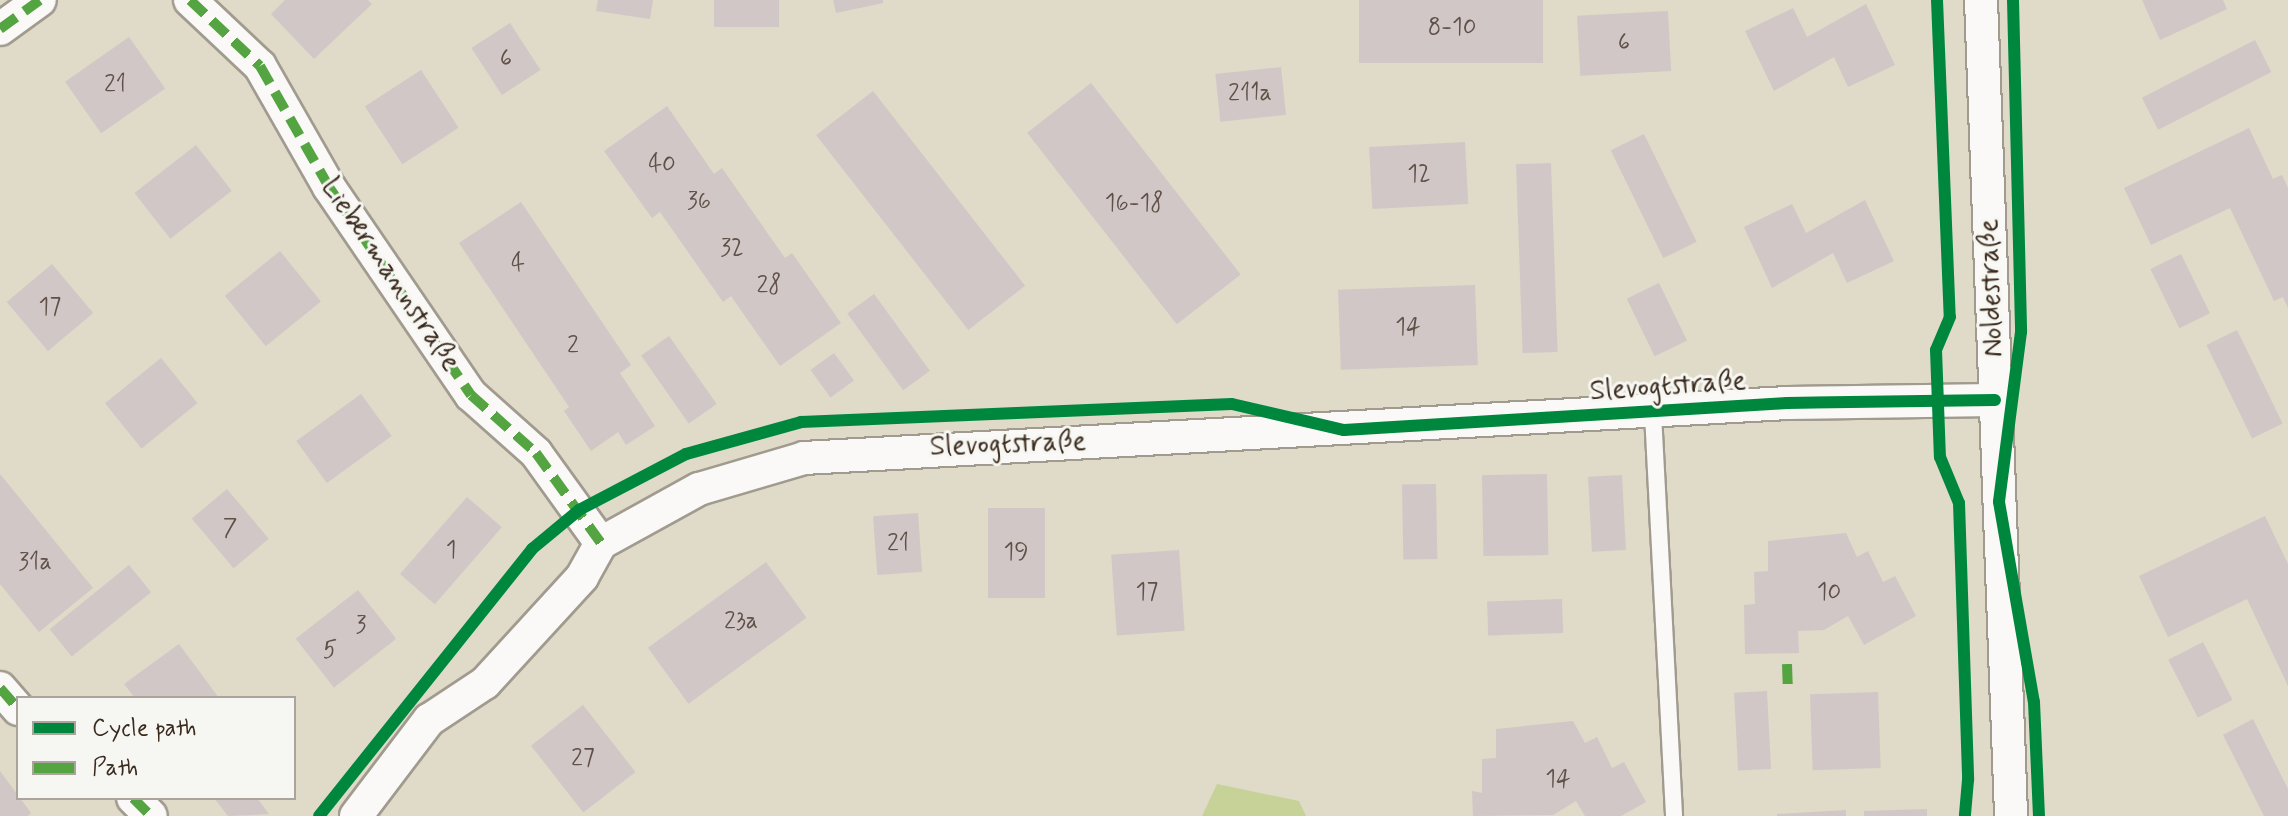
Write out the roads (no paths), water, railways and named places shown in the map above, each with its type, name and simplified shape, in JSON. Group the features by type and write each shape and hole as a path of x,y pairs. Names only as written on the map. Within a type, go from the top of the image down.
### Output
{"street":[{"path":"0,29 40,0"},
{"name":"Liebermannstraße","path":"190,0 260,66 329,187 471,395 536,453 601,543"},
{"name":"Noldestraße","path":"1981,0 2011,816"},
{"name":"Slevogtstraße","path":"601,543 699,489 804,458 882,450 1653,414 1787,403 1995,400"},
{"path":"356,816 429,720 485,683 582,577 601,543"},
{"path":"0,688 16,707"},
{"path":"135,800 151,816"}],"lane":[{"path":"1653,414 1674,816"}]}
